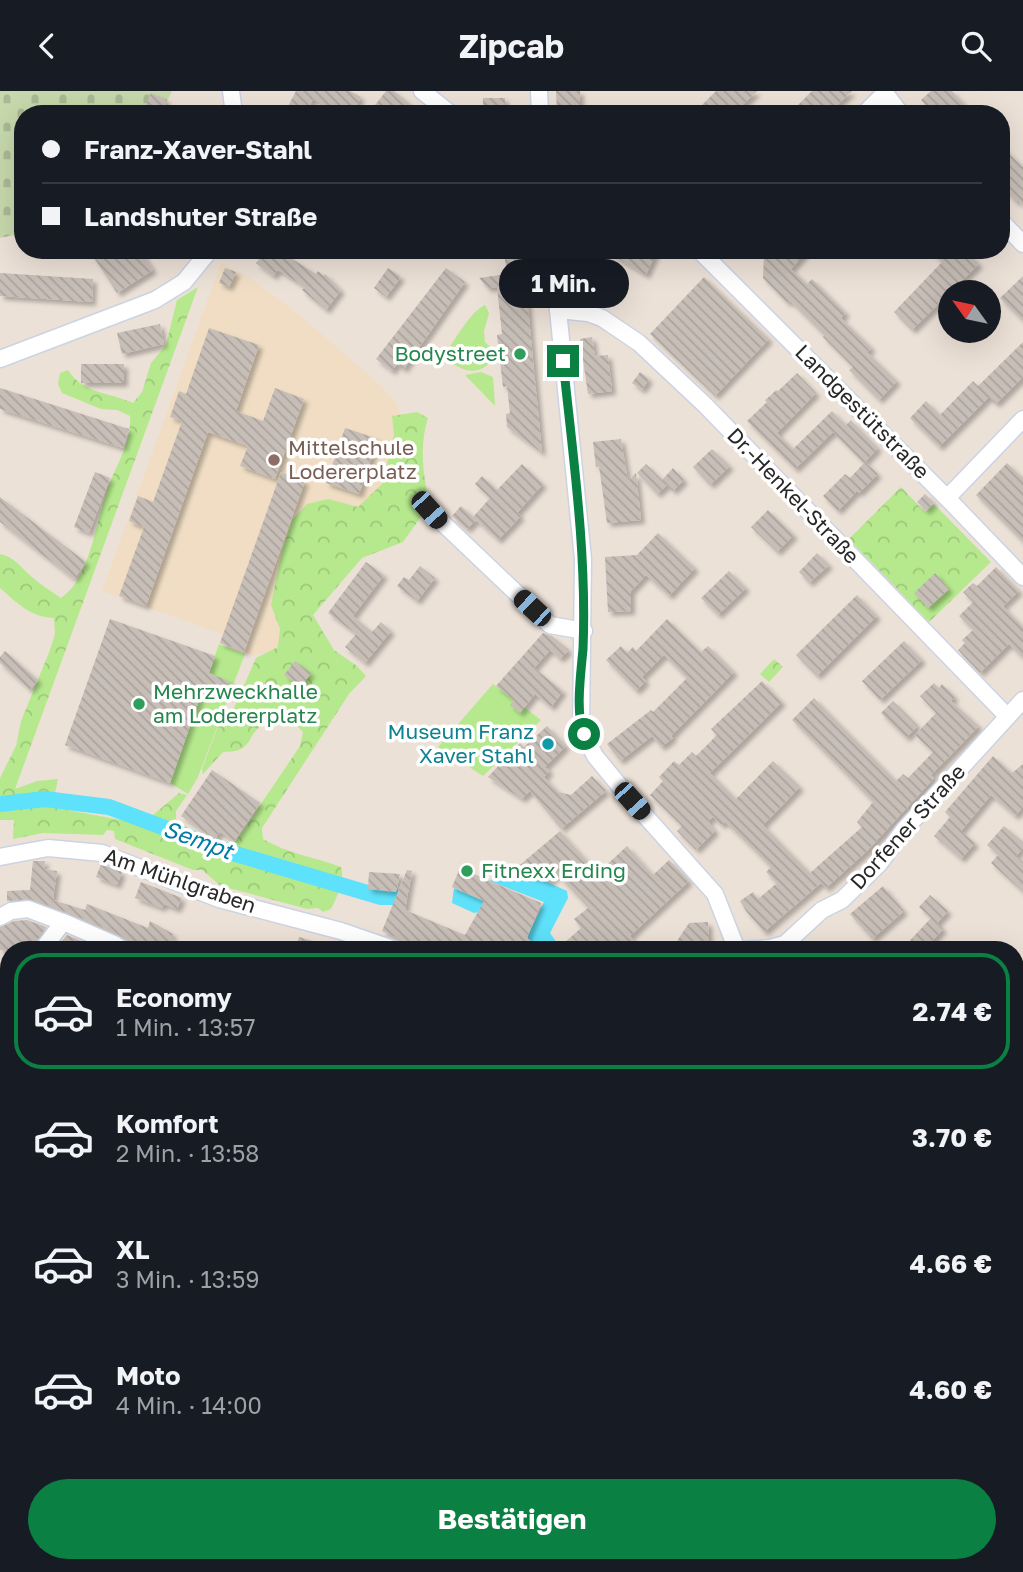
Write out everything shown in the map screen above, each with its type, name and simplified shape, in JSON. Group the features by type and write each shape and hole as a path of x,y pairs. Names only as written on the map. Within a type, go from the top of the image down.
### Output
{"street":[{"path":"422,91 440,105"},
{"path":"873,105 885,92"},
{"path":"1010,230 1023,244"},
{"path":"0,359 155,300 184,282 204,259"},
{"path":"553,259 583,559 581,728 595,756 715,894 733,941"},
{"name":"Landgestütstraße","path":"721,259 1023,577"},
{"name":"Dr.-Henkel-Straße","path":"558,310 588,313 602,318 639,343 705,405 1007,716"},
{"path":"947,498 1023,419"},
{"path":"429,510 550,625 583,631"},
{"name":"Dorfener Straße","path":"788,941 822,911 842,899 879,864 904,830 1023,700"},
{"name":"Am Mühlgraben","path":"0,857 48,848 102,853 219,899 341,930 371,941"},
{"path":"0,917 11,911 28,909 107,941"},
{"path":"49,941 63,922"}],"shaded area":[{"name":"Mittelschule Lodererplatz","path":"221,263 253,280 297,313 377,382 396,402 406,434 391,487 280,647 254,656 219,643 222,634 102,591"}],"green space":[{"path":"0,91 172,91 165,105 14,105 14,235 0,238"},
{"path":"198,287 15,789 37,781 58,779 52,807 140,826 179,793 187,795 176,811 176,819 211,841 236,841 300,746 303,732 291,720 279,716 257,729 245,747 223,752 203,774 202,769 219,723 227,718 234,708 256,658 278,647 280,629 271,605 282,551 292,520 307,504 328,499 358,507 382,484 394,435 392,416 417,412 428,418 423,461 430,504 403,542 362,558 313,615 334,650 366,676 349,694 262,828 263,839 272,844 341,867 338,894 331,909 323,912 318,908 307,909 221,886 202,870 193,870 115,839 114,831 107,830 103,835 43,833 13,839 14,820 0,820 0,778 16,746 21,721 55,634 54,618 31,612 0,588 0,554 14,560 35,580 61,598 69,591 88,557 106,493 130,426 130,416 117,410 101,409 62,393 58,384 60,373 68,370 81,384 133,403 142,392 151,363 166,345 177,300"},
{"path":"485,305 489,313 484,331 485,342 490,347 491,361 475,371 463,369 447,358 447,351 470,318"},
{"path":"481,372 493,377 495,406 465,375"},
{"path":"901,487 925,512 934,504 991,562 929,622 849,539"},
{"path":"219,644 245,654 198,777 188,794 170,783"},
{"path":"774,659 783,667 769,682 760,674"},
{"path":"493,684 541,720 483,776 438,747"}],"water":[{"path":"514,870 567,891 568,898 550,933 556,941 531,941 527,937 544,902 490,881 498,874"},
{"path":"454,888 500,908 474,913 452,903"}],"building":[{"path":"296,91 350,91 361,97 357,105 325,105 313,99 310,105 289,105"},
{"path":"386,91 394,91 409,103 407,105 375,105"},
{"path":"556,91 580,91 580,105 557,105"},
{"path":"716,91 757,91 743,105 702,105"},
{"path":"812,91 852,91 837,105 798,105"},
{"path":"931,91 952,91 965,105 926,105 921,100"},
{"path":"151,93 167,100 165,105 146,105"},
{"path":"483,98 505,98 505,105 483,105"},
{"path":"1010,155 1023,167 1023,206 1018,200 1016,202 1010,196"},
{"path":"95,259 146,259 153,270 117,293"},
{"path":"259,259 292,259 316,274 318,271 324,276 325,274 341,290 326,310 302,290 305,287 278,270 273,276 256,263"},
{"path":"505,259 529,259 532,276 525,277 542,453 507,427 506,414 510,413 507,386 503,387 497,335 502,334 497,287 488,288 479,278 507,274"},
{"path":"577,259 606,259 611,295 595,295 585,288 579,288"},
{"path":"619,259 653,259 646,275"},
{"path":"764,259 800,259 791,269 807,284 812,279 846,313 841,318 872,348 867,352 897,381 879,400 849,370 853,367 824,335 763,278"},
{"path":"939,259 974,259 979,264 963,280 938,280 938,304 912,330 894,312 942,262"},
{"path":"225,268 236,272 229,287 219,283"},
{"path":"388,268 401,277 386,297 374,288"},
{"path":"446,268 465,282 404,369 397,364 392,371 376,359"},
{"path":"0,273 93,279 92,302 0,296"},
{"path":"1023,276 1023,321 1001,299"},
{"path":"704,277 769,339 715,396 650,334"},
{"path":"160,324 164,344 122,354 117,333"},
{"path":"209,328 259,345 236,411 263,421 275,388 304,399 275,479 240,466 248,446 208,432 146,606 119,596 144,527 129,521 138,496 153,502 182,421 170,417 179,391 186,394"},
{"path":"592,337 595,356 608,355 612,391 588,394 580,339"},
{"path":"1023,342 1023,377 996,404 989,397 939,447 910,418 926,401 940,415 973,381 978,386"},
{"path":"81,364 124,364 124,383 81,383"},
{"path":"640,372 649,379 642,390 632,383"},
{"path":"797,373 816,393 777,433 793,449 832,411 846,425 851,420 878,448 864,463 833,432 795,469 747,421 767,402 765,400"},
{"path":"0,388 129,429 123,448 0,409"},
{"path":"345,428 378,439 359,494 326,483"},
{"path":"621,439 628,481 636,473 641,520 607,523 593,442"},
{"path":"712,449 730,466 710,485 693,467"},
{"path":"865,462 878,474 838,511 823,496 845,474 850,478"},
{"path":"1007,463 1023,478 1023,542 976,495"},
{"path":"522,464 543,484 517,513 521,516 498,540 476,520 467,529 452,516 461,506 473,517 490,498 475,484 482,476 497,490"},
{"path":"646,464 667,485 657,494 637,473"},
{"path":"673,468 684,480 673,491 662,480"},
{"path":"95,472 110,478 89,533 74,527"},
{"path":"281,472 305,481 244,652 220,643"},
{"path":"925,494 934,503 926,511 917,502"},
{"path":"0,497 86,562 74,579 0,522"},
{"path":"768,510 794,535 777,552 751,527"},
{"path":"658,533 695,568 669,596 646,575 631,591 631,611 608,612 605,557 637,555"},
{"path":"817,553 829,565 809,583 799,572"},
{"path":"366,562 384,575 353,616 372,632 381,622 391,631 365,663 345,647 356,634 328,613"},
{"path":"420,566 435,578 417,601 397,586 404,577 409,580"},
{"path":"996,567 1019,591 1003,606 1023,627 1023,658 1009,644 980,673 958,650 965,643 962,640 973,630 959,616 973,602 963,592 973,583 977,586"},
{"path":"729,571 746,588 718,615 701,598"},
{"path":"935,573 949,589 928,608 914,593"},
{"path":"857,595 877,616 817,676 796,655"},
{"name":"Mehrzweckhalle am Lodererplatz","path":"110,619 215,656 209,673 229,681 226,690 205,683 170,783 65,745"},
{"path":"667,619 701,652 708,646 734,672 671,736 673,738 661,747 652,736 620,761 607,744 651,710 653,712 687,678 664,655 642,677 646,681 636,691 606,660 621,646 627,653 633,647 636,651"},
{"path":"543,633 552,636 569,650 560,659 550,650 534,668 563,691 551,707 535,694 520,713 510,705 514,700 496,686"},
{"path":"904,641 922,660 880,700 862,681"},
{"path":"5,651 38,680 30,690 0,663 0,657"},
{"path":"295,661 311,673 301,687 284,675"},
{"path":"762,681 782,702 710,773 736,799 773,761 800,787 763,825 810,873 862,827 857,822 873,802 792,720 814,698 896,781 903,774 908,778 933,752 915,735 936,713 920,696 934,683 939,688 942,684 955,697 951,701 979,726 931,775 934,778 868,850 826,888 821,883 764,932 740,901 753,892 758,899 777,883 766,872 771,867 725,822 721,825 713,817 708,821 715,831 696,850 677,831 682,826 650,795 663,781 659,777 674,761 679,765 692,752 696,756 717,735 711,729"},
{"path":"893,701 918,726 906,738 881,713"},
{"path":"547,726 566,746 545,767 550,771 544,777 558,792 571,795 592,776 606,791 561,829 530,791 522,799 488,777 520,743 524,747"},
{"path":"993,756 1012,773 1023,764 1023,807 1015,816 991,795 961,831 975,843 961,859 934,836 950,817 945,812"},
{"path":"212,770 260,803 234,841 220,832 215,839 181,816"},
{"path":"1004,826 1023,842 1023,848 1016,856 1023,862 1023,892 991,863 998,855 987,845"},
{"path":"560,831 598,873 627,846 653,875 669,860 689,881 630,936 634,941 566,941 581,928 574,919 588,908 557,874 550,882 514,870"},
{"path":"33,861 45,861 44,869 57,871 53,900 85,910 87,904 148,928 150,921 173,934 171,938 175,940 128,941 72,914 31,899 7,901 7,891 30,890"},
{"path":"101,864 122,872 117,885 96,877"},
{"path":"460,868 541,903 527,938 530,941 405,941 382,931 407,870 412,871 405,910 465,935 484,901 452,887"},
{"path":"369,872 400,874 396,892 368,889"},
{"path":"141,882 182,898 177,909 164,904 162,908 135,898"},
{"path":"883,886 904,911 872,939 850,914"},
{"path":"930,895 948,911 937,923 943,929 932,941 909,941 931,918 919,907"},
{"path":"27,920 46,927 36,941 0,941 0,927 14,921"},
{"path":"708,922 708,941 677,941 689,923"},
{"path":"67,935 81,941 62,941"}],"waterway":[{"name":"Sempt","path":"0,804 45,799 109,807 229,852 381,897 394,897"}],"place":[{"name":"Bodystreet","path":"520,354"},
{"name":"Mittelschule Lodererplatz","path":"274,460"},
{"name":"Mehrzweckhalle am Lodererplatz","path":"139,704"},
{"name":"Museum Franz Xaver Stahl","path":"548,744"},
{"name":"Fitnexx Erding","path":"467,871"}],"route":[{"path":"563,361 583,559 584,623 580,702 581,728 584,734"}]}
